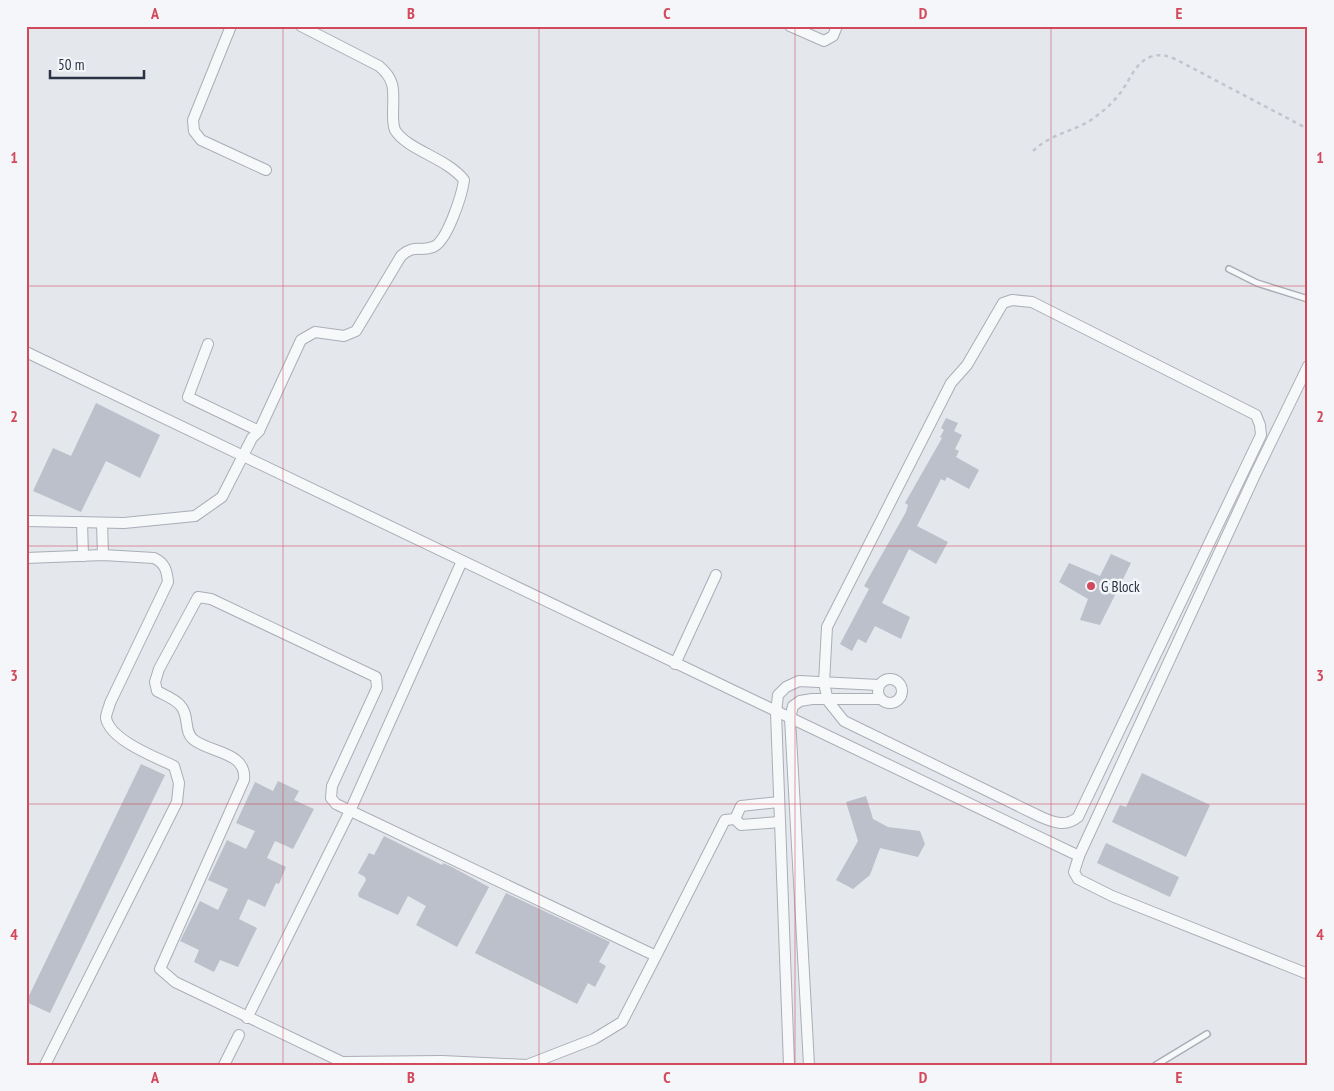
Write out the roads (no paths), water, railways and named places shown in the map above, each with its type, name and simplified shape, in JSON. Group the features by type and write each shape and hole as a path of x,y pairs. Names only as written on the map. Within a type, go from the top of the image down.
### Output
{"street":[{"path":"231,26 193,120 194,131 202,140 266,170"},
{"path":"26,521 124,523 195,516 222,497 246,457 252,438 258,432 301,340 315,332 344,336 356,331 401,256 409,249 433,247 441,242 462,195 464,180 456,170 399,136 394,127 393,82 388,73 379,66 301,26"},
{"path":"790,26 824,41 833,36 837,26"},
{"path":"1012,300 1032,302 1256,415 1261,435 1078,817 1072,822 1056,823 1041,817 844,721 828,701 824,683 827,627 951,383 967,366 1003,303 1012,300"},
{"path":"208,344 188,390 188,397 258,432"},
{"path":"26,352 776,713 1079,856"},
{"path":"1308,366 1250,484 1079,856 1074,872 1078,879 1112,896 1308,974"},
{"path":"82,522 82,556"},
{"path":"102,523 103,555"},
{"path":"26,558 103,555 154,558 162,562 167,572 168,582 110,703 106,716 110,728 122,739 174,766 179,783 178,802 45,1065"},
{"path":"247,1018 350,811 462,561"},
{"path":"674,664 716,575"},
{"path":"656,956 336,804 331,798 332,786 377,688 376,677 211,599 198,597 159,669 155,682 157,691 181,706 186,717 188,732 193,740 238,760 244,771 244,780 160,969 176,982 247,1018 342,1062 527,1065 594,1039 622,1022 656,956 725,820 735,819"},
{"path":"809,1065 790,718 793,706 800,701 881,699 888,703 896,701 900,695 901,687 892,679 885,680 879,686 878,693 881,699"},
{"path":"789,1065 776,713 778,695 786,687 798,681 879,686"},
{"path":"735,819 741,806 779,802"},
{"path":"735,819 741,825 780,822"},
{"path":"224,1065 239,1035"}],"lane":[{"path":"1229,269 1257,283 1308,299"},
{"path":"1156,1065 1206,1034"}],"place":[{"name":"G Block","path":"1091,586"}]}
